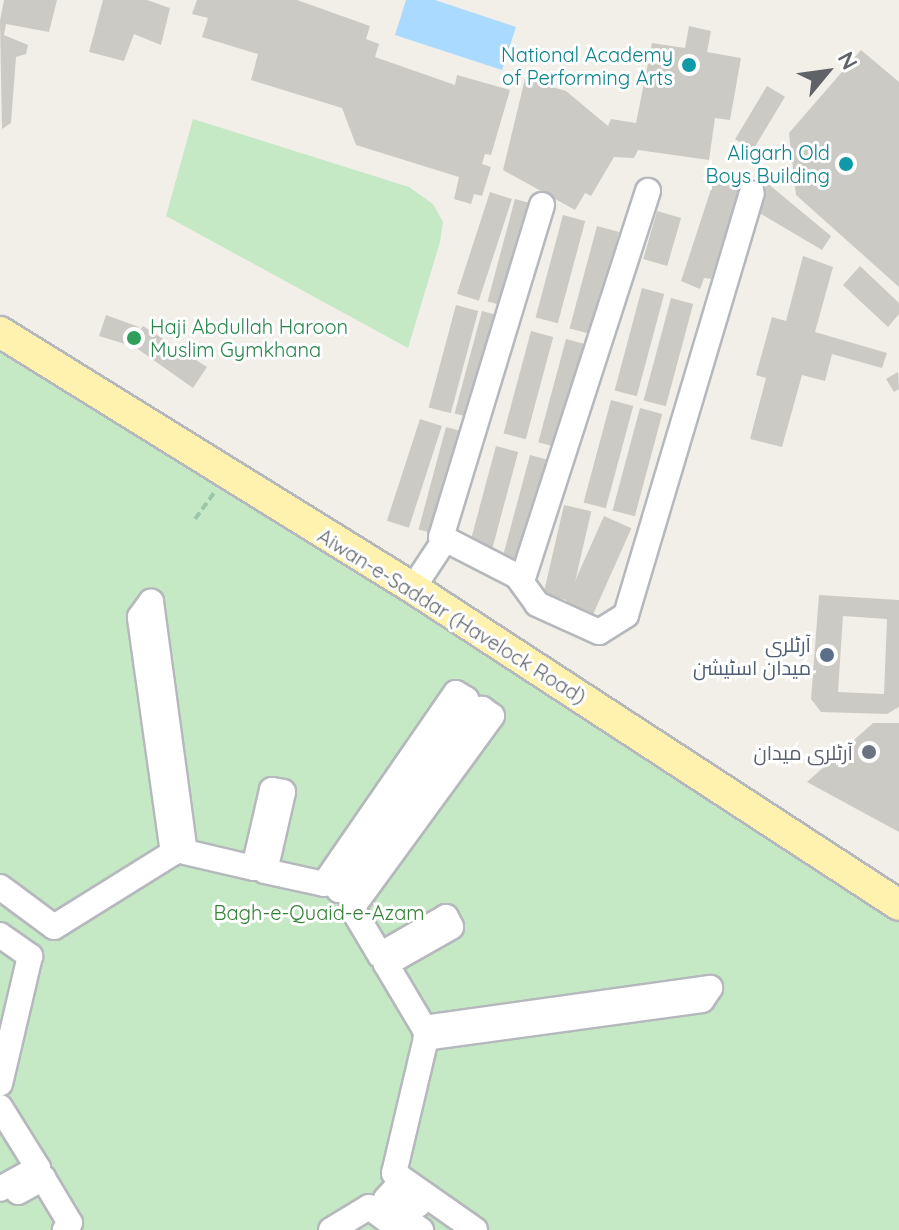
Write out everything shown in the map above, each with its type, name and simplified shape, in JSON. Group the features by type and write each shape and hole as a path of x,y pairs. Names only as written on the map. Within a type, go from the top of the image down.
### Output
{"main road":[{"name":"Aiwan-e-Saddar (Havelock Road)","path":"0,332 413,588 899,905"}],"street":[{"path":"522,581 648,191"},
{"path":"542,205 441,534 444,541 522,581 537,604 599,632 626,615 752,193"},
{"path":"413,588 444,541"},
{"path":"0,887 54,927 173,853 140,617 151,602 185,852 254,868 272,790 283,792 265,871 324,884 456,693 466,699 338,882 339,890 350,892 482,709 492,716 352,908 380,955 446,917 451,927 386,964 424,1028 710,988 702,1000 426,1038 394,1173 475,1230"},
{"path":"0,898 36,924 39,937 27,944 0,924"},
{"path":"0,935 30,956 0,1084"},
{"path":"0,1107 38,1168 0,1189"},
{"path":"0,1202 43,1178 70,1223 65,1230"},
{"path":"421,1230 388,1206 389,1193 400,1191 452,1230"},
{"path":"331,1230 369,1207 400,1230"}],"path":[{"path":"195,519 227,475"}],"green space":[{"path":"193,119 409,187 433,204 443,222 440,242 408,348 166,216"},
{"name":"Bagh-e-Quaid-e-Azam","path":"0,332 899,892 899,1230 0,1230"}],"water":[{"path":"406,0 435,0 516,27 502,70 395,35"}],"building":[{"path":"4,0 57,0 49,32 6,24 4,35 28,45 26,54 16,57 11,123 2,129 0,21"},
{"path":"103,0 147,0 170,8 161,45 134,34 124,61 89,52"},
{"path":"197,0 297,0 370,26 366,39 379,44 375,57 455,85 457,75 510,90 491,155 485,154 482,164 491,167 482,196 474,194 471,204 454,199 459,177 356,145 342,108 251,80 258,54 202,37 208,18 192,14"},
{"path":"689,26 711,31 707,52 741,58 730,120 715,118 709,160 638,150 634,158 614,157 591,196 585,193 575,210 503,170 525,79 566,91 608,126 611,119 636,123 652,43 685,48"},
{"name":"Aligarh Old Boys Building","path":"861,50 899,82 899,287 796,195 789,133"},
{"path":"767,86 785,97 753,150 735,139"},
{"path":"715,177 740,188 711,279 704,278 700,289 681,281"},
{"path":"767,183 831,236 822,250 756,211"},
{"path":"490,192 512,199 479,301 457,294"},
{"path":"515,199 537,205 510,307 488,301"},
{"path":"657,211 681,218 667,266 643,259"},
{"path":"563,215 585,221 558,323 536,317"},
{"path":"597,226 619,232 592,334 570,328"},
{"path":"803,256 833,267 815,332 887,353 882,368 832,354 825,381 802,375 782,447 750,439 766,378 756,375 772,317 786,321"},
{"path":"860,266 899,303 899,314 888,327 843,285"},
{"path":"642,288 664,294 637,396 615,390"},
{"path":"671,298 693,304 666,406 644,400"},
{"path":"456,305 478,311 451,413 429,407"},
{"path":"482,311 504,317 477,419 455,413"},
{"path":"106,315 139,327 137,333 143,326 207,367 193,388 135,347 99,336"},
{"path":"531,331 553,337 526,439 504,433"},
{"path":"566,339 588,345 561,448 538,442"},
{"path":"898,372 899,389 894,392 886,379"},
{"path":"611,400 633,406 606,508 584,502"},
{"path":"640,408 662,414 635,516 613,510"},
{"path":"420,419 442,426 409,528 387,521"},
{"path":"446,427 468,433 441,535 419,529"},
{"path":"496,446 518,452 491,554 469,548"},
{"path":"530,455 552,461 525,563 503,557"},
{"path":"564,505 591,511 571,601 543,595"},
{"path":"604,516 631,528 592,618 564,606"},
{"name":"آرٹلری میدان اسٹیشن","path":"819,595 899,600 899,707 887,714 821,712 811,699","holes":["843,616 887,619 884,694 838,692"]},
{"name":"آرٹلری میدان","path":"873,723 899,723 899,832 807,782"}],"place":[{"name":"National Academy of Performing Arts","path":"689,65"},
{"name":"Aligarh Old Boys Building","path":"846,164"},
{"name":"Haji Abdullah Haroon Muslim Gymkhana","path":"134,338"},
{"name":"آرٹلری میدان اسٹیشن","path":"827,655"},
{"name":"آرٹلری میدان","path":"869,752"}]}
